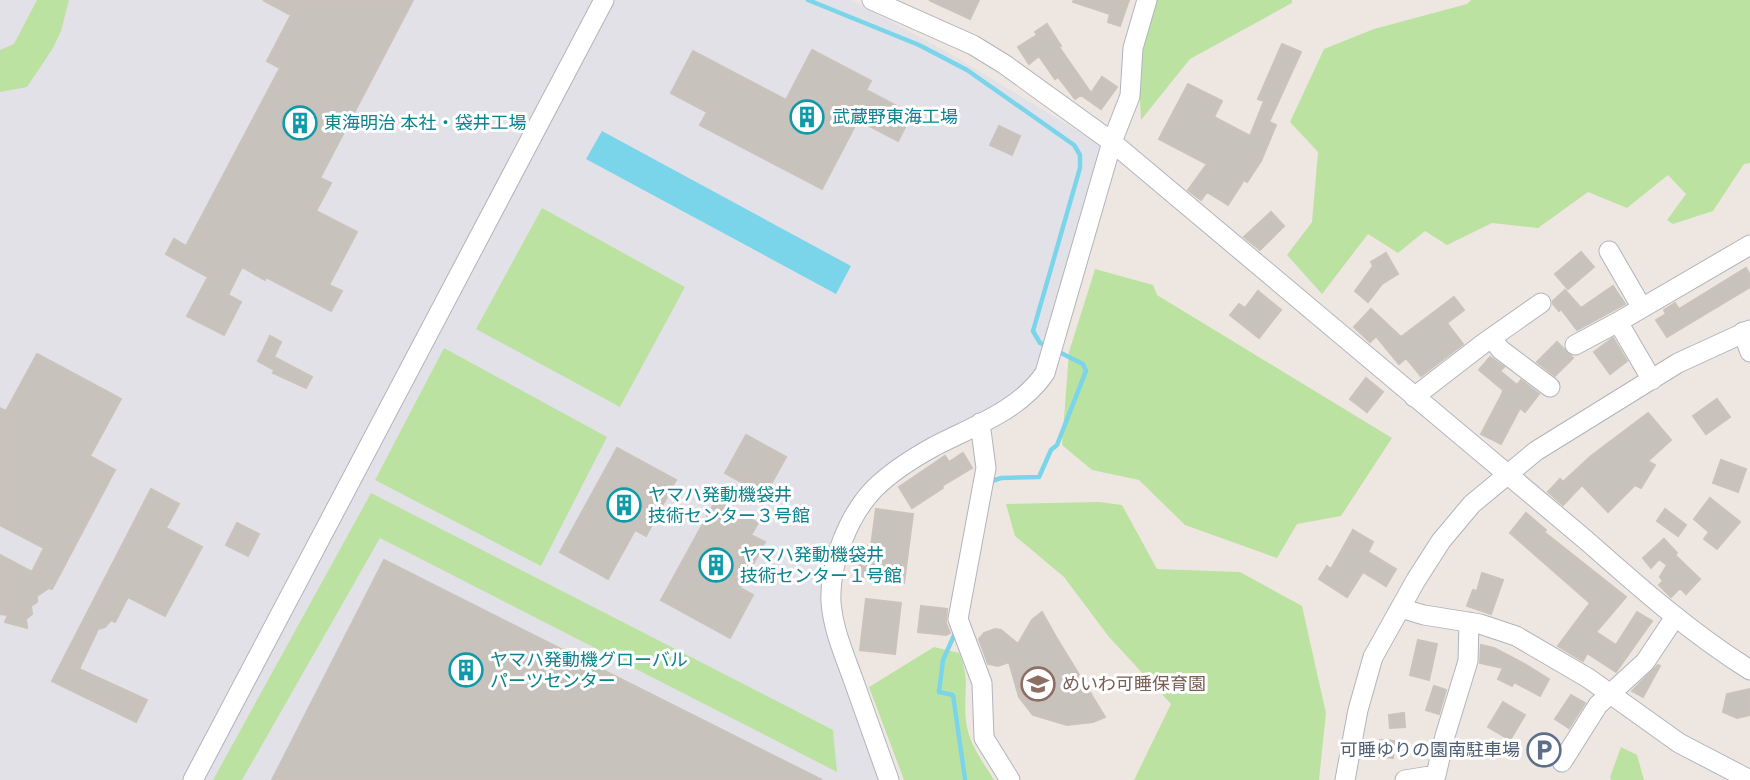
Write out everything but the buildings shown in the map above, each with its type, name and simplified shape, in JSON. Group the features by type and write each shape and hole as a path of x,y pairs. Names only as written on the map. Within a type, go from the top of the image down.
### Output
{"street":[{"path":"193,780 604,0"},
{"path":"872,0 973,45 1004,64 1112,142 1642,590 1750,670"},
{"path":"889,780 836,633 831,601 834,572 841,546 855,516 873,491 914,457 1017,403 1034,388 1045,373 1112,142 1130,96 1133,48 1147,0"},
{"path":"1575,345 1750,246"},
{"path":"1609,251 1642,307"},
{"path":"1414,397 1541,303"},
{"path":"1618,322 1651,380"},
{"path":"1345,780 1358,710 1373,657 1441,541 1472,504 1536,450 1678,363 1746,331 1750,352"},
{"path":"1491,338 1501,350 1550,387"},
{"path":"980,423 986,468 958,619 982,683 984,738 1010,780"},
{"path":"1400,608 1469,622 1516,636 1609,693 1679,743 1750,780"},
{"path":"1562,762 1598,705 1645,662 1675,617"},
{"path":"1417,779 1436,775 1439,767 1445,736 1468,661 1469,622"}],"shaded area":[{"path":"0,0 851,0 949,53 1101,145 1050,331 1033,376 1019,394 898,458 858,493 828,552 821,595 825,628 879,780 0,780"}],"green space":[{"path":"37,0 69,0 61,31 27,87 0,92 0,50 14,44"},
{"path":"1155,0 1292,0 1292,3 1190,59 1141,120 1138,63"},
{"path":"1471,0 1750,0 1750,163 1744,164 1713,211 1673,224 1667,220 1686,194 1668,175 1627,208 1588,192 1538,228 1492,223 1447,245 1425,231 1398,253 1368,234 1322,294 1287,255 1312,222 1318,152 1290,122 1324,49 1374,29 1467,4"},
{"path":"542,208 685,287 620,407 476,329"},
{"path":"1095,269 1153,285 1157,295 1392,438 1341,516 1297,524 1277,558 1185,525 1139,480 1092,470 1062,445 1069,352"},
{"path":"444,348 607,437 541,566 375,480"},
{"path":"371,493 833,730 837,772 380,538 242,780 213,780"},
{"path":"1099,502 1122,505 1157,569 1240,572 1302,606 1326,713 1319,780 1134,780 1171,704 1109,637 1064,577 1015,536 1006,504"},
{"path":"934,647 959,653 966,679 967,729 994,780 904,780 869,687"},
{"path":"1621,747 1637,755 1644,780 1611,780"}],"water":[{"path":"602,131 851,266 836,294 586,159"}],"waterway":[{"path":"808,0 919,45 967,70 1074,145 1080,155 1080,168 1033,331 1040,343 1049,347"},
{"path":"989,482 1001,478 1039,477 1051,450 1057,445 1086,371 1083,364 1057,351"},
{"path":"956,631 943,660 939,692 953,695 965,779"}],"place":[{"name":"武蔵野東海工場","path":"807,117"},
{"name":"東海明治 本社・袋井工場","path":"300,123"},
{"name":"ヤマハ発動機袋井 技術センター３号館","path":"624,505"},
{"name":"ヤマハ発動機袋井 技術センター１号館","path":"716,565"},
{"name":"ヤマハ発動機グローバル パーツセンター","path":"466,670"},
{"name":"めいわ可睡保育園","path":"1038,684"},
{"name":"可睡ゆりの園南駐車場","path":"1544,750"}]}
